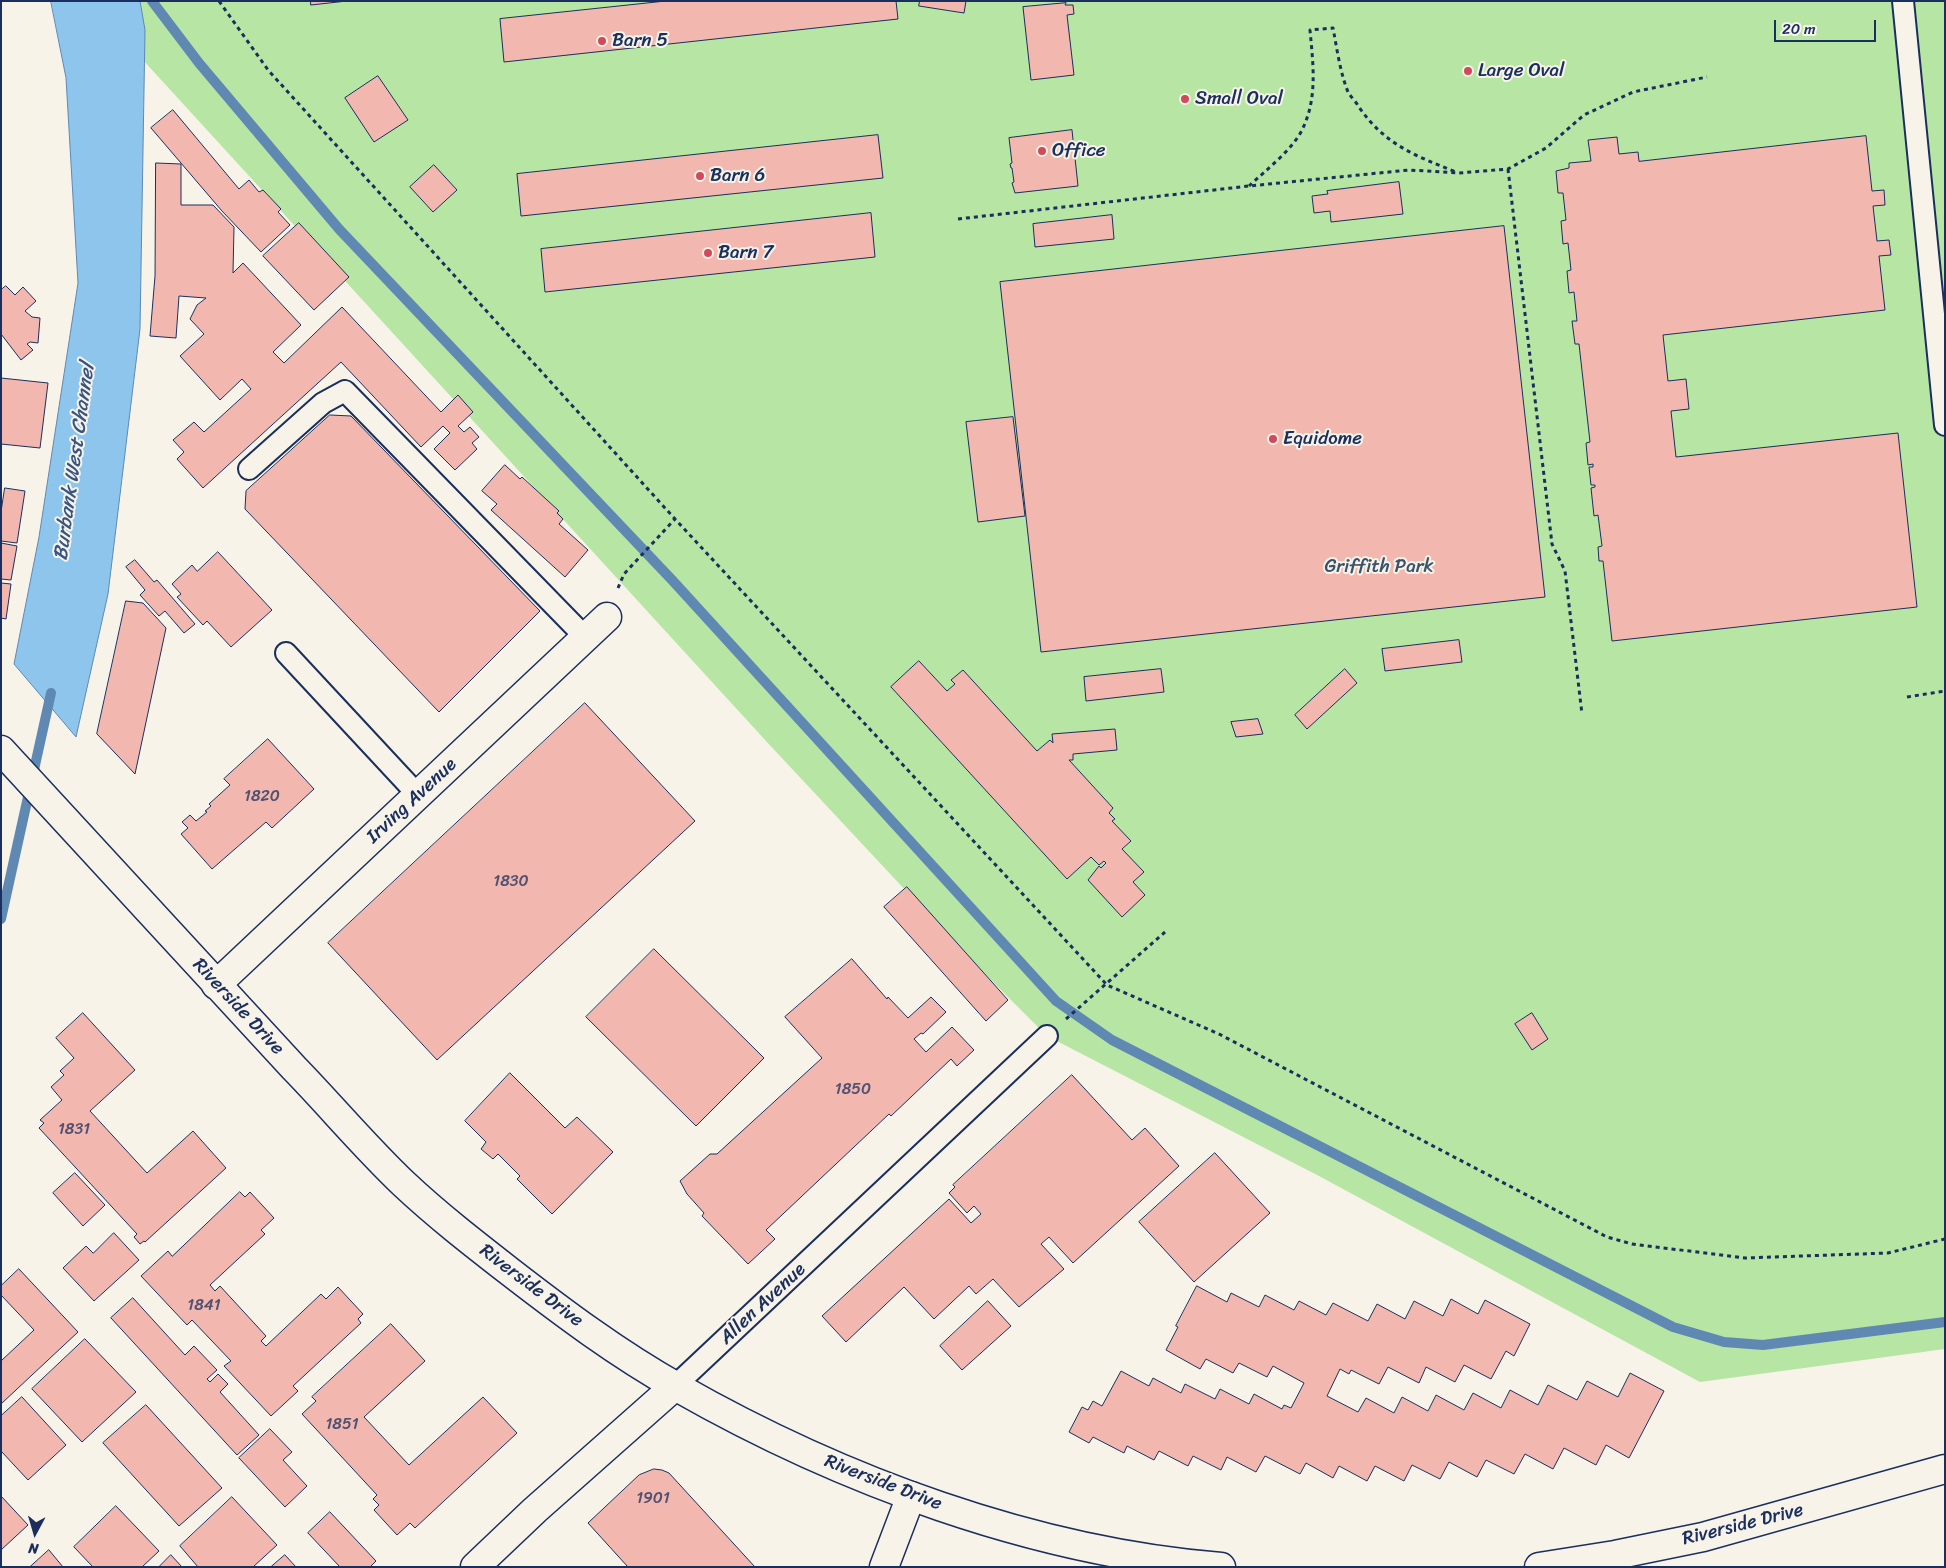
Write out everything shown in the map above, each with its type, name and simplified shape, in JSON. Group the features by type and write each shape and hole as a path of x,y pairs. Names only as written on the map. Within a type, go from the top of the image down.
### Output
{"main road":[{"name":"Irving Avenue","path":"216,985 607,617"},
{"name":"Riverside Drive","path":"1,750 115,872 216,985 397,1177 450,1225 544,1298 595,1334 675,1386 772,1438 859,1476 911,1496 1013,1529 1056,1539 1128,1554 1221,1567"},
{"name":"Allen Avenue","path":"475,1567 535,1510 675,1386"},
{"name":"Riverside Drive","path":"1539,1567 1615,1555 1703,1537 1945,1470"},
{"path":"884,1567 911,1496"}],"lane":[{"path":"1903,1 1945,425"},
{"path":"249,469 323,403 345,391 585,637"},
{"path":"286,652 418,795"},
{"name":"Allen Avenue","path":"675,1386 1054,1030"}],"path":[{"path":"219,1 268,70 675,519 1107,985 1219,1034 1608,1237 1632,1244 1745,1258 1888,1253 1945,1239"},
{"path":"1249,186 1280,157 1302,131 1312,101 1314,66 1310,30 1333,28 1339,59 1349,92 1366,117 1393,144 1425,160 1459,173"},
{"path":"958,219 1409,170 1459,173 1508,169 1546,148 1584,115 1633,92 1707,77"},
{"path":"1508,169 1552,544 1564,571 1582,714"},
{"path":"624,574 675,519"},
{"path":"1907,697 1945,691"},
{"path":"1054,1030 1165,932"}],"green space":[{"name":"Griffith Park","path":"89,1 1945,1 1945,1349 1700,1382 1319,1176 1047,1036 964,953 766,741"}],"water":[{"path":"51,1 140,1 145,30 140,329 108,594 76,737 14,664 39,537 78,283 66,78"}],"building":[{"path":"311,1 347,1 311,5"},
{"name":"Barn 5","path":"666,1 896,1 898,19 504,62 500,19"},
{"path":"920,1 966,1 964,13 919,6"},
{"path":"1066,3 1065,5 1073,5 1074,14 1067,15 1074,75 1031,80 1023,7"},
{"path":"378,76 408,120 374,142 345,98"},
{"path":"173,110 239,189 249,180 259,192 263,190 281,209 278,212 290,225 261,252 222,211 151,128"},
{"name":"Office","path":"1072,130 1078,186 1015,193 1012,183 1014,182 1010,164 1012,163 1009,138"},
{"name":"Barn 6","path":"878,135 883,178 521,216 517,174"},
{"path":"1866,136 1872,191 1884,190 1885,205 1873,206 1877,241 1889,240 1891,255 1879,256 1885,310 1663,335 1668,381 1686,379 1689,409 1671,411 1676,457 1898,433 1917,607 1612,641 1603,561 1599,561 1598,547 1602,546 1598,515 1594,516 1591,488 1595,487 1595,485 1591,485 1589,467 1593,467 1593,464 1588,465 1586,443 1590,442 1579,344 1575,344 1572,321 1577,321 1574,292 1569,293 1567,271 1571,270 1568,243 1563,244 1561,221 1566,220 1563,193 1558,193 1556,171 1569,168 1569,163 1591,161 1588,140 1617,137 1619,154 1638,152 1639,161"},
{"path":"156,163 181,164 181,205 213,205 234,227 233,273 243,263 301,325 273,352 284,363 342,307 441,412 458,395 473,412 458,426 464,432 470,427 479,437 472,443 477,449 455,470 434,449 450,433 443,426 421,447 341,362 203,488 177,459 184,452 173,440 194,422 204,432 251,389 242,379 220,400 180,356 204,334 190,319 197,305 206,298 179,296 176,338 150,336 155,276"},
{"path":"434,165 457,190 433,212 410,187"},
{"path":"1399,182 1403,214 1331,222 1330,211 1314,213 1312,196 1328,194 1327,191"},
{"name":"Barn 7","path":"871,213 875,257 545,292 541,249"},
{"path":"1112,215 1114,239 1035,247 1033,224"},
{"path":"299,223 349,277 314,310 263,256"},
{"name":"Equidome","path":"1504,226 1545,597 1041,652 1000,282"},
{"path":"6,286 15,295 23,287 36,301 25,311 32,317 40,318 38,343 30,342 27,344 33,350 21,360 1,334 1,290"},
{"path":"1,378 48,383 40,448 1,444"},
{"path":"330,415 351,416 540,611 439,712 245,509 246,491"},
{"path":"1013,417 1025,516 978,522 966,422"},
{"path":"505,465 520,479 522,477 559,511 557,513 563,519 559,524 588,550 565,577 491,510 497,504 482,491"},
{"path":"5,488 25,491 17,543 1,541 1,512"},
{"path":"1,543 17,546 11,580 1,579"},
{"path":"218,552 272,610 231,647 207,621 203,625 177,597 181,594 172,584 192,565 197,571"},
{"path":"135,560 154,582 157,580 195,624 184,633 165,611 159,616 140,595 145,590 126,567"},
{"path":"1,583 11,584 6,619 1,618"},
{"path":"126,601 143,603 166,628 135,774 97,734"},
{"path":"1459,640 1462,662 1385,671 1382,649"},
{"path":"919,661 947,691 955,684 951,680 963,670 1037,751 1050,740 1053,743 1052,734 1115,729 1117,750 1073,754 1073,760 1069,760 1113,808 1109,813 1115,819 1112,821 1131,841 1122,849 1144,872 1133,882 1145,895 1122,917 1088,880 1099,866 1101,868 1106,863 1104,861 1099,865 1091,857 1067,879 891,687"},
{"path":"1161,669 1164,692 1086,701 1084,677"},
{"path":"1345,669 1357,683 1307,729 1295,715"},
{"path":"585,703 695,821 437,1060 328,943"},
{"path":"1258,719 1263,734 1236,737 1231,722"},
{"path":"268,739 314,789 272,828 266,822 212,869 181,834 188,828 182,822 190,815 196,821 207,812 205,811 211,806 209,804 230,785 224,779"},
{"path":"907,887 1008,1000 986,1021 884,907"},
{"path":"654,949 764,1058 696,1126 586,1017"},
{"path":"852,959 887,999 888,997 908,1018 931,997 946,1012 923,1034 921,1033 914,1039 926,1052 952,1027 974,1050 957,1066 951,1059 891,1116 889,1114 766,1230 775,1239 748,1264 702,1216 704,1213 687,1194 680,1181 710,1154 717,1154 822,1058 785,1017"},
{"path":"83,1013 135,1070 90,1111 147,1173 193,1131 226,1168 145,1242 140,1244 134,1237 137,1234 39,1128 44,1123 40,1120 62,1100 51,1087 64,1075 60,1071 74,1058 56,1038"},
{"path":"1532,1013 1548,1039 1532,1050 1515,1024"},
{"path":"510,1073 565,1128 577,1117 613,1152 552,1214 517,1179 520,1176 498,1154 493,1159 481,1149 486,1142 465,1121"},
{"path":"1072,1075 1132,1140 1145,1128 1179,1166 1073,1263 1049,1237 1041,1244 1064,1269 1019,1307 993,1279 976,1294 969,1286 934,1319 904,1287 846,1342 822,1316 949,1199 971,1223 981,1214 974,1206 967,1213 949,1193 955,1187 953,1185"},
{"path":"1215,1153 1270,1213 1194,1282 1139,1222"},
{"path":"75,1173 105,1205 83,1226 53,1193"},
{"path":"240,1192 245,1197 250,1192 274,1218 261,1230 265,1234 210,1285 215,1291 220,1286 266,1336 261,1341 266,1346 321,1294 326,1299 338,1287 363,1314 358,1319 361,1323 293,1386 298,1391 271,1416 224,1366 231,1361 192,1320 187,1325 141,1276 168,1251 172,1256"},
{"path":"114,1233 139,1260 94,1301 63,1268 86,1246 93,1253"},
{"path":"19,1269 78,1332 1,1404 1,1361 34,1330 1,1295 1,1286"},
{"path":"1197,1286 1227,1302 1231,1293 1259,1307 1265,1295 1294,1310 1299,1301 1326,1315 1333,1303 1368,1321 1377,1304 1405,1319 1414,1301 1443,1316 1451,1299 1478,1314 1485,1300 1530,1324 1514,1356 1506,1351 1491,1379 1464,1365 1455,1382 1426,1367 1419,1383 1388,1367 1379,1384 1351,1370 1349,1374 1340,1369 1327,1396 1358,1412 1366,1398 1394,1413 1402,1397 1428,1411 1436,1395 1464,1410 1473,1393 1501,1408 1510,1390 1538,1405 1548,1385 1577,1400 1587,1381 1618,1397 1630,1373 1664,1391 1629,1458 1606,1445 1596,1465 1564,1448 1553,1469 1525,1454 1514,1474 1486,1460 1477,1477 1449,1462 1440,1479 1412,1465 1404,1481 1375,1466 1367,1481 1339,1466 1333,1478 1306,1463 1300,1474 1265,1456 1256,1472 1227,1457 1221,1470 1193,1456 1188,1466 1159,1451 1154,1460 1127,1446 1124,1453 1093,1437 1089,1443 1069,1432 1082,1407 1088,1410 1093,1401 1102,1406 1121,1371 1149,1386 1153,1378 1181,1393 1185,1384 1215,1399 1220,1389 1249,1404 1254,1394 1282,1409 1284,1405 1291,1408 1304,1383 1273,1366 1267,1377 1239,1363 1233,1373 1206,1359 1200,1369 1166,1350"},
{"path":"133,1298 185,1355 194,1346 217,1370 207,1379 210,1382 218,1374 228,1384 220,1392 259,1435 237,1455 111,1318"},
{"path":"988,1301 1011,1326 962,1370 940,1346"},
{"path":"391,1324 425,1361 364,1417 409,1465 483,1397 517,1433 415,1528 410,1523 397,1535 374,1510 379,1505 373,1499 377,1495 302,1414 316,1401 312,1397"},
{"path":"85,1339 136,1392 82,1442 32,1389"},
{"path":"22,1397 66,1445 28,1480 1,1451 1,1416"},
{"path":"146,1405 222,1488 179,1526 103,1443"},
{"path":"270,1429 292,1452 283,1460 307,1486 285,1507 239,1458"},
{"path":"654,1469 669,1473 755,1567 628,1567 588,1523 639,1475"},
{"path":"1,1496 28,1525 1,1550"},
{"path":"232,1497 277,1545 253,1567 198,1567 180,1546"},
{"path":"116,1506 159,1551 142,1567 93,1567 74,1547"},
{"path":"330,1512 376,1561 370,1567 340,1567 308,1533"},
{"path":"49,1550 63,1567 30,1567"},
{"path":"171,1555 182,1567 159,1567"},
{"path":"285,1555 296,1567 271,1567"}],"waterway":[{"path":"152,1 199,63 339,229 673,581 1056,1001 1112,1040 1673,1327 1724,1342 1763,1345 1945,1322"},
{"name":"Burbank West Channel","path":"1,919 51,693"}],"place":[{"name":"Barn 5","path":"602,41"},
{"name":"Large Oval","path":"1468,71"},
{"name":"Small Oval","path":"1185,99"},
{"name":"Office","path":"1042,151"},
{"name":"Barn 6","path":"700,176"},
{"name":"Barn 7","path":"708,253"},
{"name":"Equidome","path":"1273,439"}]}
